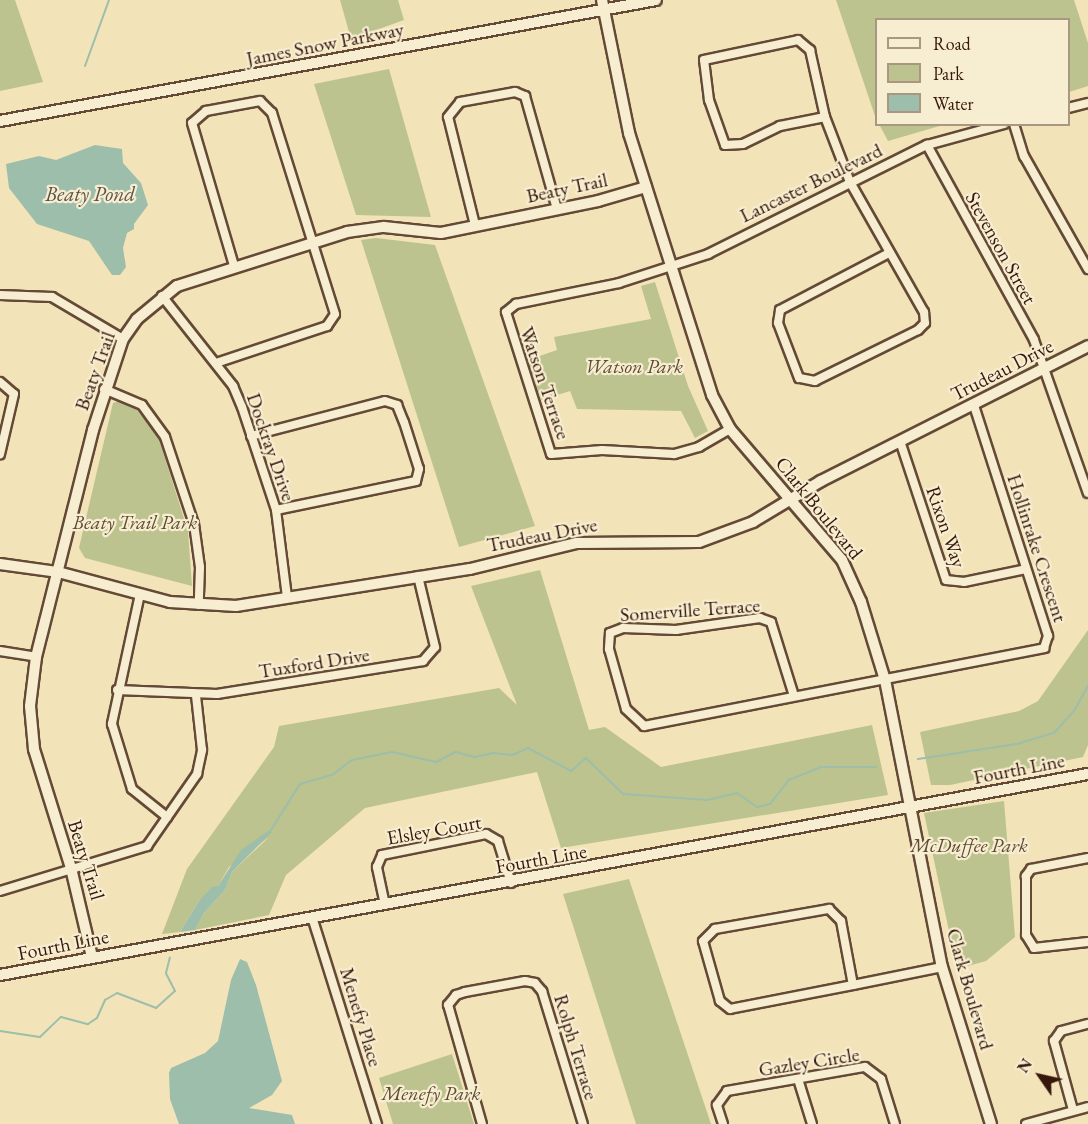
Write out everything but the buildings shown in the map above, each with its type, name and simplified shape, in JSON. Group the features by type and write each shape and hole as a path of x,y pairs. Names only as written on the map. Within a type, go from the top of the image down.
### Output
{"street":[{"name":"James Snow Parkway","path":"0,122 603,5 656,0"},
{"name":"Clark Boulevard","path":"603,5 625,120 708,384 730,429 792,499 850,574 885,680 942,967 991,1124"},
{"path":"825,117 780,126 743,144 725,144 709,100 704,60 787,41 802,42 810,50 825,117 850,182 924,312 922,327 819,380 799,378 778,323 780,310 889,253"},
{"path":"475,225 448,117 460,102 515,92 525,96 557,209"},
{"path":"216,363 331,324 335,314 270,107 260,102 206,111 195,118 193,129 234,266"},
{"path":"1070,108 1088,103"},
{"name":"Lancaster Boulevard","path":"671,267 708,254 927,145 997,126"},
{"path":"1015,126 1024,156 1088,269"},
{"name":"Stevenson Street","path":"927,145 1034,340 1088,493"},
{"name":"Beaty Trail","path":"92,957 71,868 34,749 30,706 36,657 104,389 123,339 162,296 192,279 362,228 441,233 557,209 646,187"},
{"name":"Watson Terrace","path":"671,267 619,283 516,304 506,312 545,442 549,452 556,454 602,450 674,454 699,447 730,429"},
{"path":"0,295 52,297 123,339"},
{"name":"Dockray Drive","path":"162,296 233,386 276,510 287,597"},
{"name":"Trudeau Drive","path":"0,564 58,572 140,594 199,605 236,606 418,576 577,543 699,542 731,533 900,441 974,406 1088,346"},
{"path":"0,382 14,394 0,454"},
{"path":"104,389 142,405 165,437 194,524 200,567 199,605"},
{"path":"251,436 385,401 397,405 404,422 419,469 416,482 276,510"},
{"name":"Hollinrake Crescent","path":"885,680 1044,648 1048,636 974,406"},
{"name":"Rixon Way","path":"900,441 946,580 964,582 1026,569"},
{"name":"Tuxford Drive","path":"117,690 196,696 423,661 435,647 418,576"},
{"path":"140,594 117,690 112,723 132,789 167,817"},
{"name":"Somerville Terrace","path":"794,696 771,622 760,618 676,630 623,628 610,633 609,648 626,709 644,726 885,680"},
{"path":"0,651 36,657"},
{"path":"0,891 147,846 201,763 196,696"},
{"name":"Fourth Line","path":"0,975 92,957 313,920 1088,774"},
{"name":"Elsley Court","path":"386,905 377,867 382,855 486,834 498,841 511,883"},
{"path":"1088,858 1030,869 1026,876 1026,925 1028,942 1040,950 1088,942"},
{"path":"853,985 840,921 829,909 715,930 703,941 720,1001 726,1008 853,985 942,967"},
{"name":"Menefy Place","path":"313,920 377,1124"},
{"name":"Rolph Terrace","path":"482,1124 448,1005 456,995 465,992 525,981 542,991 583,1124"},
{"path":"1073,1110 1054,1041 1061,1031 1088,1024"},
{"name":"Gazley Circle","path":"723,1124 717,1105 727,1091 865,1067 881,1079 896,1124"},
{"path":"798,1079 812,1124"},
{"path":"1026,1124 1088,1107"}],"green space":[{"path":"0,0 15,0 43,82 0,91"},
{"path":"340,0 398,0 404,20 351,39"},
{"path":"836,0 1074,0 1088,43 1088,86 1070,92 1070,18 875,18 875,116"},
{"path":"389,69 431,217 356,215 314,84"},
{"path":"880,126 940,126 888,141"},
{"path":"376,238 435,245 535,526 459,547 361,240"},
{"name":"Watson Park","path":"655,282 688,386 708,431 695,438 681,411 577,409 570,391 541,400 528,360 557,350 554,337 651,319 641,286"},
{"name":"Beaty Trail Park","path":"119,401 135,408 158,436 188,531 192,586 85,558 79,548 113,403"},
{"path":"540,570 589,730 605,727 661,767 872,725 888,795 561,848 537,772 365,808 286,875 269,915 195,930 204,913 225,890 232,872 269,837 229,867 218,886 199,901 180,932 162,934 187,869 274,747 279,726 499,688 517,705 471,586"},
{"path":"1088,630 1088,745 1083,757 950,785 931,785 920,732 1019,711 1038,701"},
{"name":"McDuffee Park","path":"1004,801 1015,937 986,961 957,969 924,813"},
{"path":"629,879 711,1124 636,1124 563,894"},
{"name":"Menefy Park","path":"452,1054 474,1124 393,1124 379,1078"}],"water":[{"name":"Beaty Pond","path":"95,145 122,149 123,163 141,183 148,205 134,224 134,229 127,233 123,248 126,267 120,275 112,275 89,241 37,224 9,188 6,164 39,156 56,160"},
{"path":"268,831 272,832 232,872 225,890 204,913 195,930 180,932 199,901 212,887 218,886 241,850"},
{"path":"240,959 247,962 256,985 282,1081 272,1095 249,1108 292,1115 295,1124 179,1124 170,1099 169,1073 171,1068 205,1053 218,1041 231,980"}],"waterway":[{"path":"85,66 109,0"},
{"path":"918,759 1017,744 1054,733 1074,711 1088,686"},
{"path":"269,833 300,784 332,775 352,760 392,752 436,762 456,752 475,757 493,753 513,755 528,748 571,771 586,758 623,794 707,800 737,793 757,807 770,804 789,780 821,767 876,767"},
{"path":"0,1031 40,1037 61,1017 88,1024 97,1018 105,1000 117,993 156,1008 175,991 166,973 170,957"}]}
